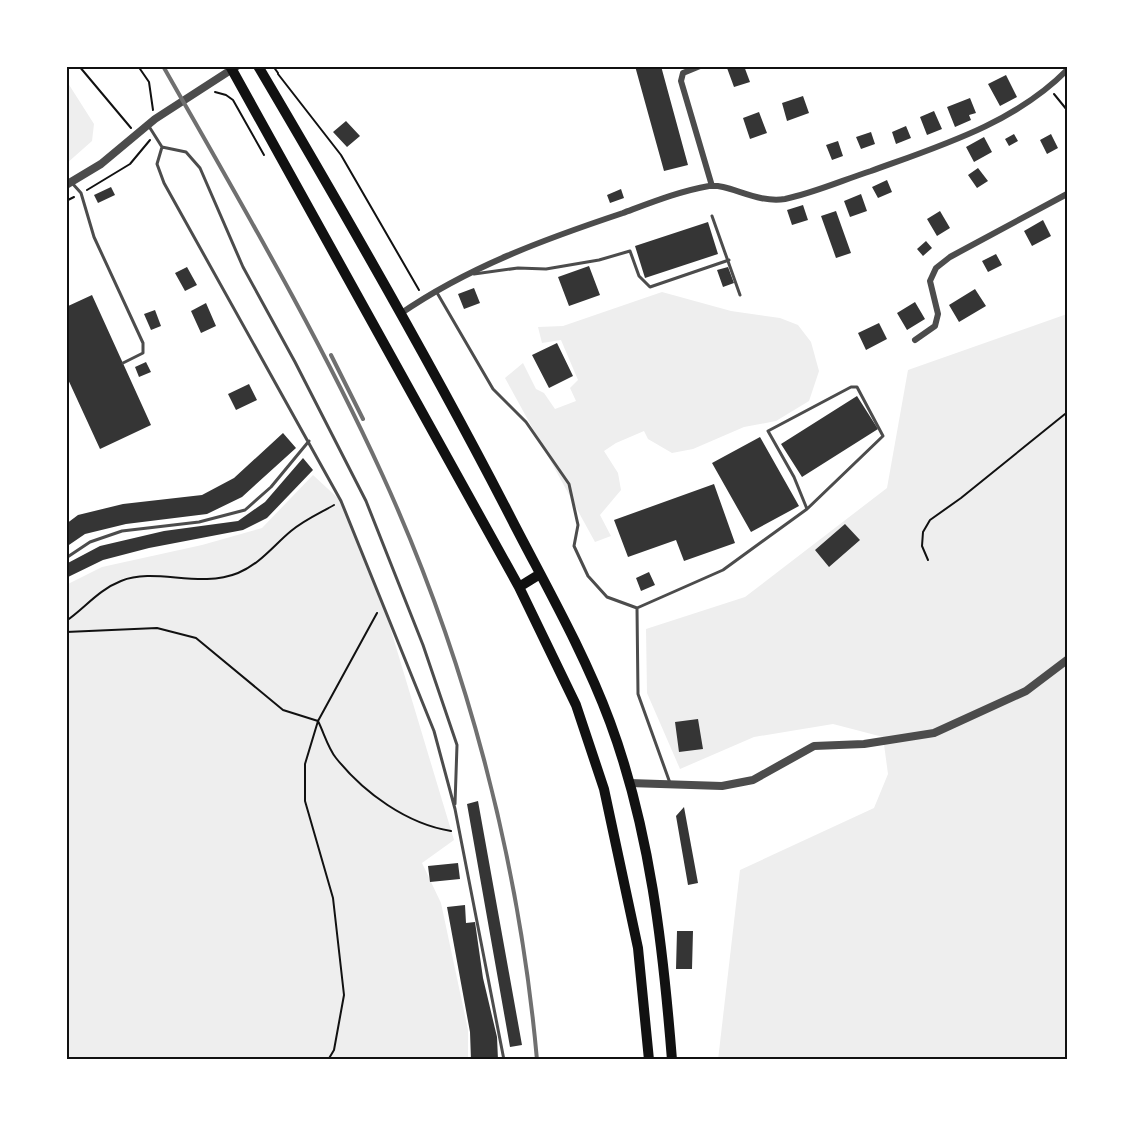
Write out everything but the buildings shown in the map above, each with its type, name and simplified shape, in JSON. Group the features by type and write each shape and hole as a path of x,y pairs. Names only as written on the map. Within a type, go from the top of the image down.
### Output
{"highway":[{"path":"258,66 459,417 582,658 610,722 629,783 648,859 662,945 672,1060"},
{"path":"233,67 519,587 576,705 604,789 638,948 649,1060"},
{"path":"519,587 540,574"}],"street":[{"path":"700,66 683,73 681,81 712,186"},
{"path":"68,184 101,164 155,119 233,67"},
{"path":"400,314 436,289 464,275 573,230 712,186 759,199 784,199 914,155 984,127 1027,104 1049,88 1067,70"},
{"path":"915,340 935,326 938,314 930,281 936,268 950,256 1067,194"},
{"path":"629,783 722,786 753,780 814,746 864,744 934,733 1026,691 1067,660"}],"lane":[{"path":"150,128 162,147 186,152 200,168 243,267 295,362 366,501 423,645 457,745 455,808"},
{"path":"162,147 157,164 164,183 341,501 434,731 455,808 504,1060"},
{"path":"68,184 81,193 94,237 143,343 143,353 123,363"},
{"path":"712,216 740,295"},
{"path":"464,275 518,268 546,269 599,260 630,251 639,276 650,287 729,260"},
{"path":"436,289 493,389 525,422 569,484 578,525 574,546 588,576 607,597 637,608 723,570 807,509 883,436 857,387 851,387 768,431 794,477 807,509"},
{"path":"66,558 90,542 122,531 199,522 245,510 271,487 309,441"},
{"path":"637,608 638,694 671,784"}],"path":[{"path":"79,66 136,134"},
{"path":"138,66 149,82 155,119"},
{"path":"278,74 341,155 424,298"},
{"path":"1049,88 1067,110"},
{"path":"212,92 226,95 232,100 264,155"},
{"path":"66,201 97,186 130,164 154,137"},
{"path":"928,560 922,546 922,532 930,520 961,498 1065,414"},
{"path":"66,621 87,601 122,580 170,578 203,582 238,573 262,559 293,529 341,501"},
{"path":"328,1060 334,1050 344,995 333,898 305,801 305,764 318,721 383,603"},
{"path":"66,632 157,628 196,638 283,710 318,721 335,756 358,782 425,825 459,832"}],"shaded area":[{"path":"66,80 94,124 92,141 66,164"},
{"path":"662,292 731,311 780,318 798,325 811,342 819,371 809,401 776,421 744,427 693,449 672,453 648,439 644,431 604,451 618,473 621,490 600,515 611,536 595,542 505,378 523,363 536,389 544,393 555,409 576,401 570,388 578,380 561,340 542,343 538,327 563,326"},
{"path":"1067,314 1067,1060 718,1060 740,870 874,808 888,774 883,737 833,724 754,737 680,769 647,693 646,629 745,597 887,488 908,370"},
{"path":"313,475 341,501 387,617 454,840 422,863 441,903 468,1030 468,1060 66,1060 66,585 102,567 202,545 262,528"}],"railway":[{"path":"163,66 277,268 331,370 382,474 439,615 463,687 502,835 529,985 537,1060"},
{"path":"331,355 363,419"}]}
